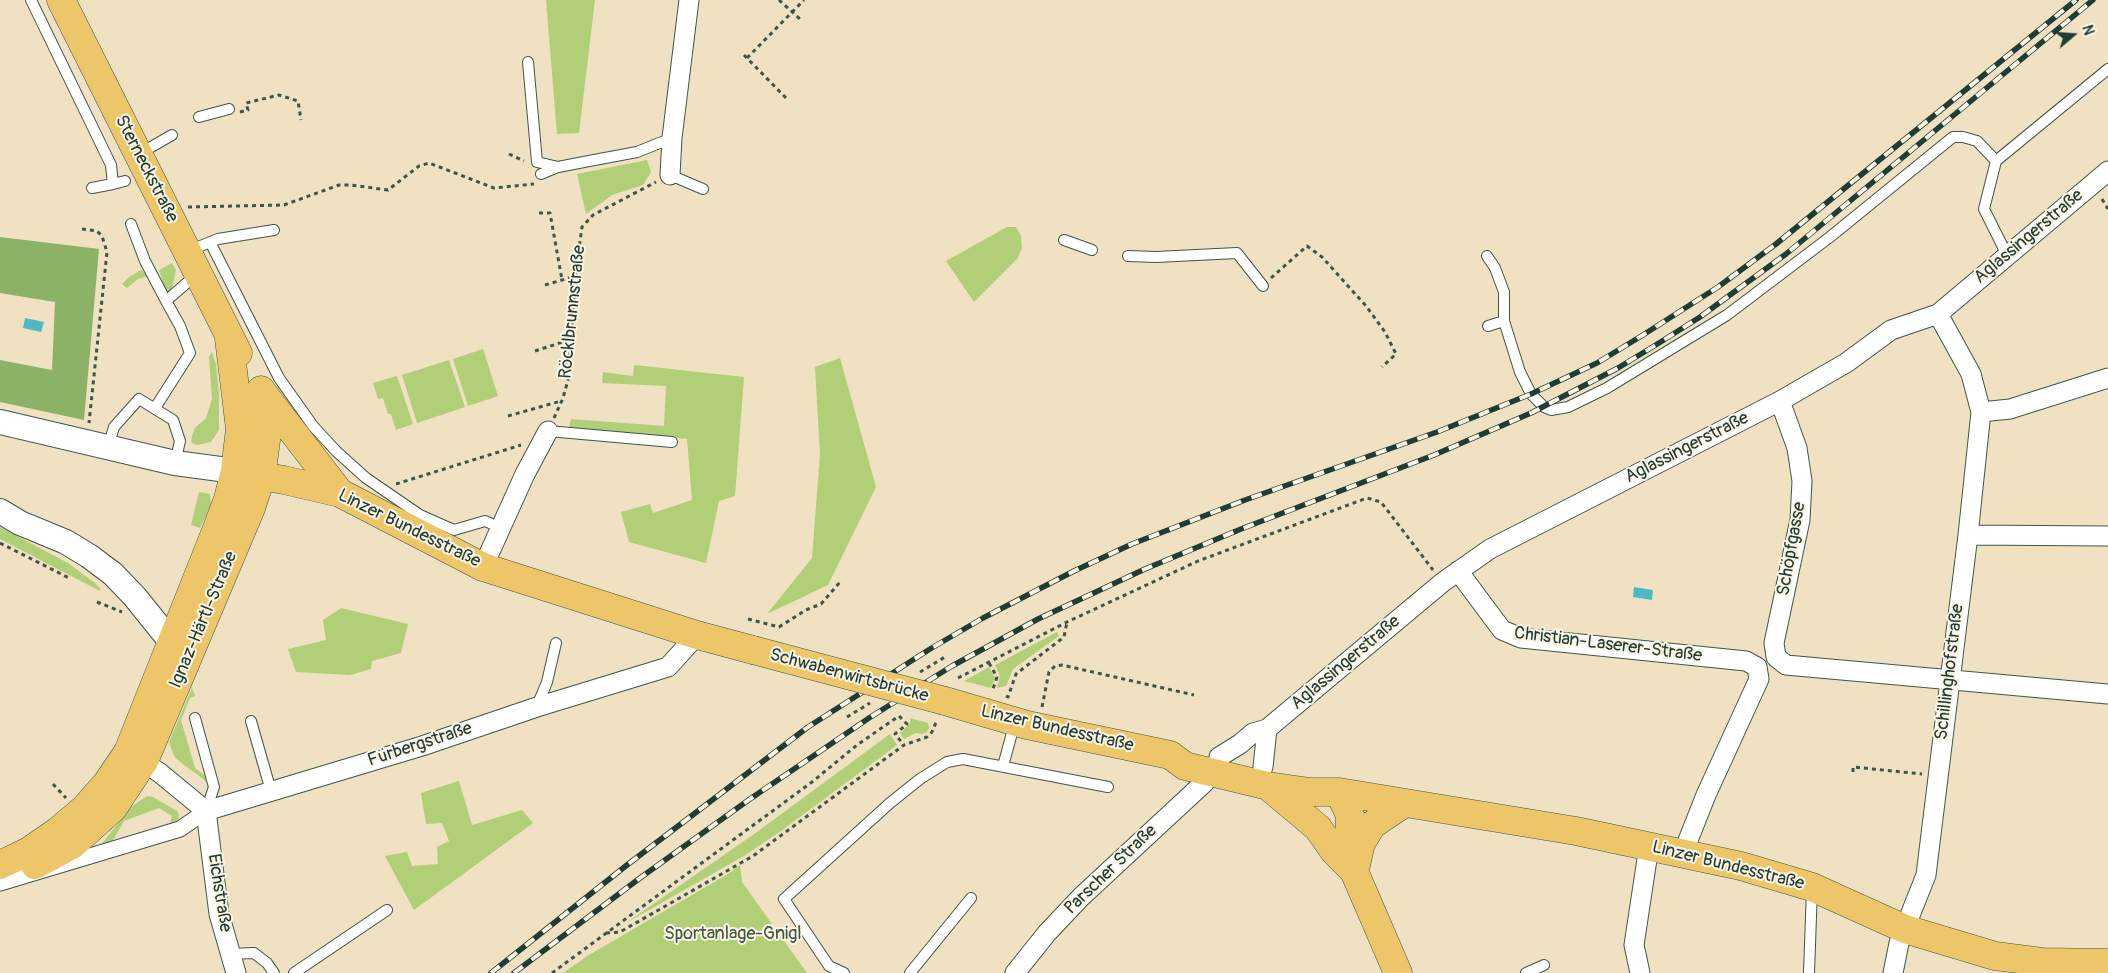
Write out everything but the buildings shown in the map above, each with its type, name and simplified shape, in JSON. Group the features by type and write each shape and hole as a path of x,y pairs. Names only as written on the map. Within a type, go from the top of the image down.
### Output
{"main road":[{"name":"Sterneckstraße","path":"61,0 170,216 198,256 229,338 261,390 340,493"},
{"name":"Sterneckstraße","path":"229,338 240,428 248,474"},
{"name":"Sterneckstraße","path":"248,474 267,433 261,390"},
{"name":"Linzer Bundesstraße","path":"248,474 340,493 483,567 698,635 753,650"},
{"name":"Ignaz-Härtl-Straße","path":"136,756 172,643 228,499 248,474"},
{"name":"Ignaz-Härtl-Straße","path":"136,756 252,508 248,474"},
{"name":"Schwabenwirtsbrücke","path":"753,650 945,701"},
{"name":"Linzer Bundesstraße","path":"945,701 1012,709 1170,755 1185,766 1212,764 1265,776 1313,777 1339,792 1576,832 1683,853 1758,871 1812,887 1905,929 1995,964 2042,962 2108,963"},
{"path":"0,865 29,851 85,808 107,783 136,756"},
{"path":"0,883 51,858 72,845 113,808 136,756"},
{"path":"1265,776 1318,828 1334,851 1354,871"},
{"path":"1318,828 1325,807 1339,792 1350,815 1349,846 1354,871 1398,973"},
{"path":"1354,871 1361,843 1372,825 1403,804"}],"street":[{"path":"670,175 672,138 689,0"},
{"name":"Aglassingerstraße","path":"1212,764 1252,733 1267,729 1443,582 1490,549 1780,401 1846,363 1891,330 1938,314 2108,171"},
{"name":"Schillinghofstraße","path":"1893,973 1897,950 1926,875 1968,535 1980,412 1971,374 1938,314"},
{"path":"1980,412 2010,409 2108,378"},
{"name":"Schöpfgasse","path":"1780,401 1797,448 1802,481 1800,520 1774,643 1776,657 1786,664 1949,678"},
{"name":"Linzer Bundesstraße","path":"0,422 175,463 248,474"},
{"path":"483,567 525,474 546,435"},
{"name":"Ignaz-Härtl-Straße","path":"0,511 20,523 66,542 113,574 135,597 172,643"},
{"path":"1968,535 2108,536"},
{"name":"Christian-Laserer-Straße","path":"1458,571 1502,630 1521,638 1746,661 1757,667 1759,679 1710,787 1683,853"},
{"name":"Fürbergstraße","path":"206,811 422,746 537,706 668,667 698,635"},
{"path":"1949,678 2108,694"},
{"path":"1265,776 1267,729"},
{"path":"0,883 180,829 206,811 136,756"},
{"name":"Parscher Straße","path":"1017,972 1047,933 1081,896 1205,782 1212,764"},
{"name":"Eichstraße","path":"206,811 219,914 236,973"},
{"path":"1640,973 1634,945 1649,846"}],"lane":[{"path":"31,0 111,165 113,184"},
{"path":"528,62 537,162 558,166"},
{"path":"2007,255 1984,210 1996,161 2108,69"},
{"path":"199,117 229,109"},
{"path":"138,154 172,134"},
{"path":"1487,256 1495,268 1504,292 1504,321 1516,361 1531,394 1544,407 1551,410 1568,407 1607,388 1727,315 1830,237 1953,136 1977,142 1996,161"},
{"path":"540,174 558,166 637,152 672,138"},
{"path":"670,175 703,189"},
{"path":"92,188 125,181"},
{"path":"131,224 145,261 180,326 190,353 155,408"},
{"path":"166,301 198,256 236,236 274,230"},
{"path":"1064,240 1092,250"},
{"path":"1128,256 1156,257 1237,253 1263,286"},
{"path":"198,256 257,338 297,405 336,451 382,490 420,515 454,530 485,521 501,528"},
{"path":"1488,326 1504,321"},
{"path":"97,445 139,399 173,420 180,441 175,463"},
{"path":"546,435 672,442"},
{"path":"537,706 547,682 556,643"},
{"path":"1003,766 1012,709"},
{"path":"195,718 214,786 206,811"},
{"path":"252,721 271,791"},
{"path":"844,973 829,966 784,899 900,794 947,762 963,758 1108,787"},
{"path":"1809,973 1812,887"},
{"path":"910,973 971,898"},
{"path":"294,973 387,910"},
{"path":"230,954 254,953 267,963 274,973"},
{"path":"1526,973 1544,964"}],"path":[{"path":"779,0 800,19"},
{"path":"786,98 745,57 804,0"},
{"path":"229,109 232,113 248,110 246,103 279,95 298,101 301,120"},
{"path":"170,216 191,206 284,205 339,185 351,184 388,190 419,166 429,163 494,188 546,183 558,166"},
{"name":"Röcklbrunnstraße","path":"546,435 562,400 568,380 576,276 582,227 586,220 593,215 670,175"},
{"path":"2102,199 2108,209"},
{"path":"539,213 550,213 562,280"},
{"path":"82,229 97,231 102,236 107,252 97,445"},
{"path":"1263,286 1307,246 1322,257 1366,306 1385,332 1396,354 1382,367"},
{"path":"545,285 576,276"},
{"path":"535,351 572,339"},
{"path":"508,416 562,400"},
{"path":"382,490 384,486 546,435"},
{"path":"958,678 989,664 1067,622 1198,561 1367,498 1381,502 1443,582"},
{"path":"0,543 71,579"},
{"path":"748,619 779,626 806,610 821,604 840,582"},
{"path":"97,602 122,612"},
{"path":"1012,709 1016,674 1064,637 1067,622"},
{"path":"989,664 997,677 992,692"},
{"path":"1041,708 1049,672 1055,666 1194,695"},
{"path":"605,933 620,932 753,856 904,745 927,737 932,732 945,701"},
{"path":"552,973 812,782 857,745 898,716 907,724 895,734 904,745"},
{"path":"1853,772 1853,767 1938,775"},
{"path":"1880,770 1880,775"},
{"path":"53,784 70,803"}],"green space":[{"path":"546,0 595,0 579,133 557,134"},
{"path":"647,160 651,172 643,185 612,195 586,214 577,174"},
{"path":"1007,227 1016,227 1021,236 1022,248 1018,258 974,302 946,261"},
{"path":"0,237 99,249 84,420 0,402 0,360 52,370 55,302 0,293"},
{"path":"172,263 176,270 171,292 166,292 159,270"},
{"path":"141,270 149,276 138,279 127,288 122,284 129,277"},
{"path":"483,349 498,396 468,406 453,359"},
{"path":"212,352 216,364 219,394 219,430 211,442 197,445 191,442 192,436 195,428 206,418 212,399 209,357"},
{"path":"840,358 876,487 828,585 767,614 812,558 820,454 815,367"},
{"path":"449,360 465,407 417,423 402,375"},
{"path":"634,365 744,377 735,496 719,501 706,563 629,542 621,512 650,504 653,513 692,500 687,439 569,428 571,419 664,426 666,386 602,383 603,372 633,376"},
{"path":"397,376 413,424 396,430 383,398 378,399 373,383"},
{"path":"199,492 210,494 211,505 200,528 191,525"},
{"path":"0,527 68,563 95,583 100,588 100,591 0,539"},
{"path":"341,608 408,624 401,653 372,661 371,669 350,675 296,672 288,649 326,640 323,620"},
{"path":"1057,632 1059,636 1013,669 1006,686 997,688 1000,676 995,665"},
{"path":"989,667 995,678 991,688 964,681"},
{"path":"192,688 195,696 190,698 181,720 195,768 208,778 209,781 207,782 174,756 169,742"},
{"path":"910,718 928,723 929,728 927,732 922,734 916,733 904,739 900,733 910,723"},
{"path":"890,734 897,745 781,831 744,856 626,923 757,832"},
{"path":"459,781 472,825 522,810 533,823 414,910 385,856 407,852 412,866 438,864 437,847 449,841 442,823 426,824 421,793"},
{"path":"147,796 153,797 177,811 179,815 178,820 170,823 172,816 159,808 124,821 112,842 99,847 132,806"},
{"name":"Sportanlage-Gnigl","path":"740,865 742,882 807,973 563,973 589,955 728,874"}],"water":[{"path":"25,318 44,322 41,332 23,328"},
{"path":"1634,587 1653,590 1652,600 1633,597"}],"railway":[{"path":"491,973 627,865 808,727 930,649 983,618 1074,571 1132,544 1245,500 1437,432 1531,394 1597,363 1643,335 1718,287 1776,244 2076,0"},
{"path":"514,973 640,878 750,799 869,718 952,666 1038,619 1145,569 1241,529 1434,455 1531,413 1618,368 1659,343 1700,317 1786,254 2093,0"}]}
